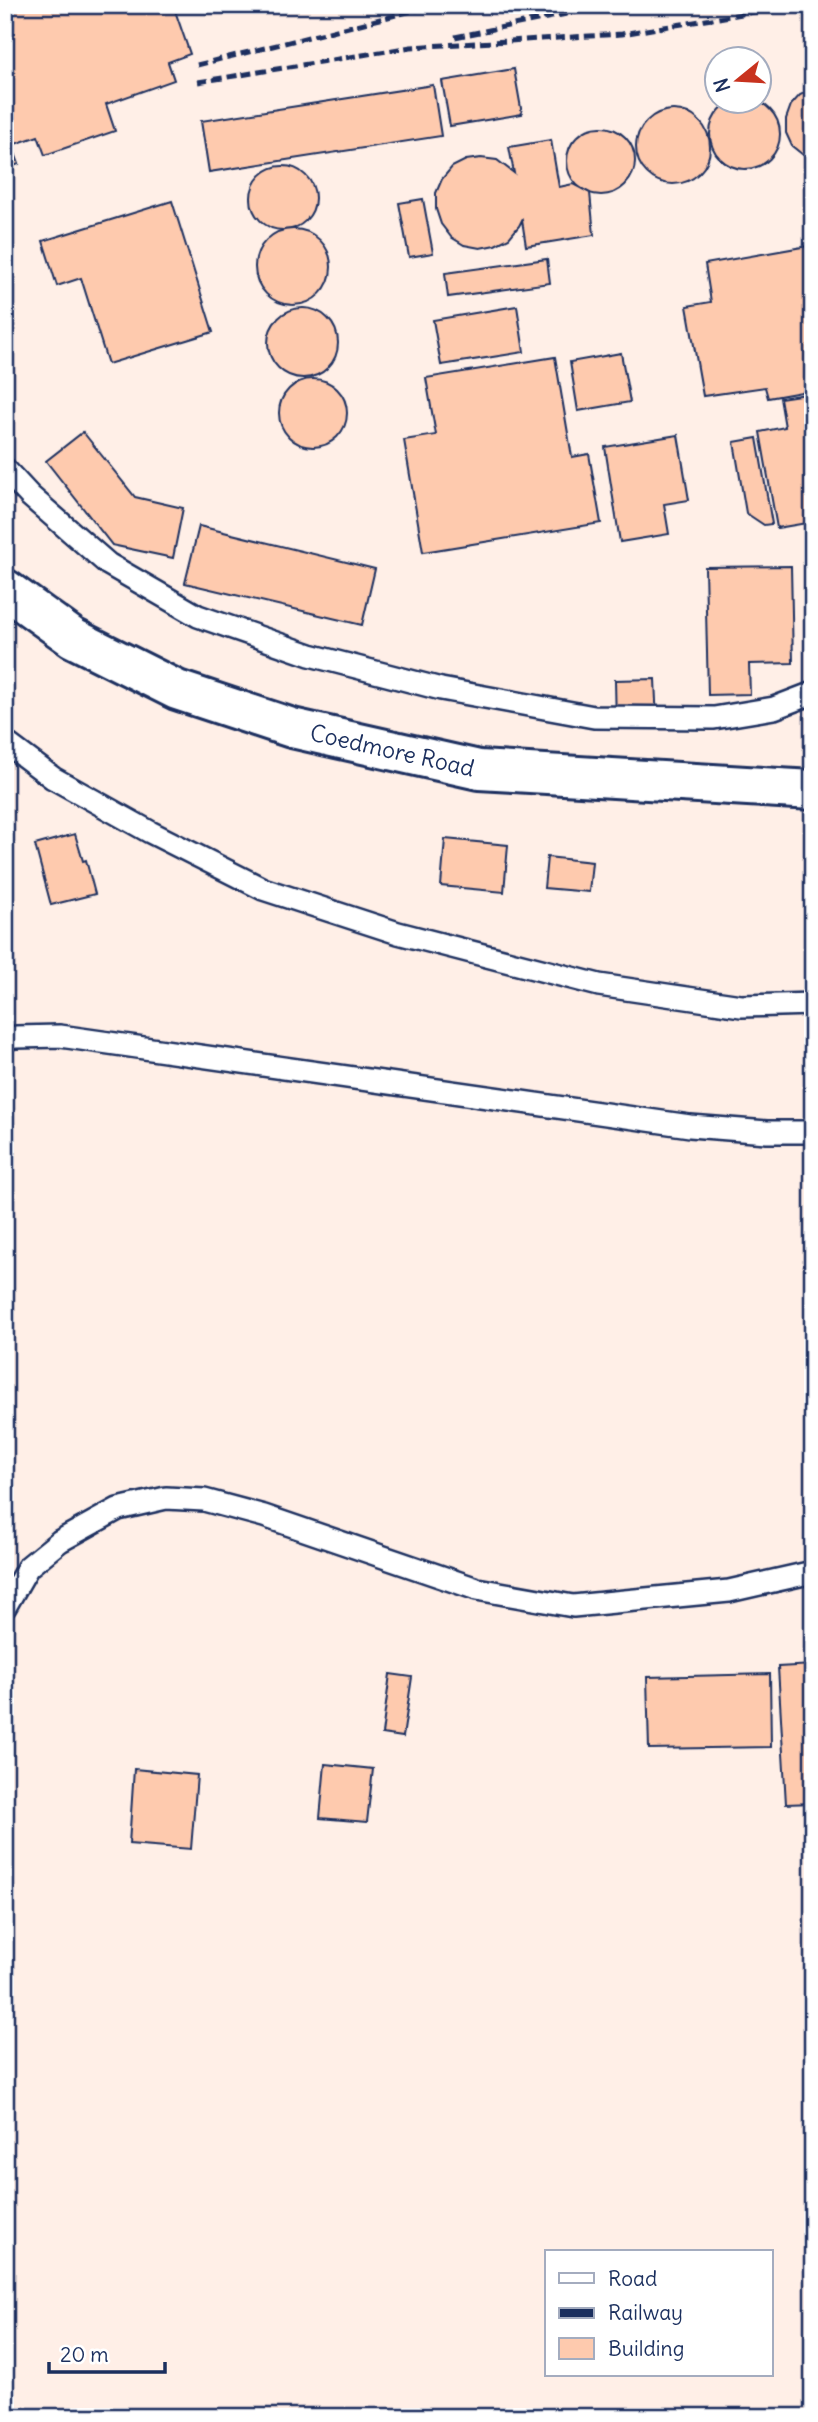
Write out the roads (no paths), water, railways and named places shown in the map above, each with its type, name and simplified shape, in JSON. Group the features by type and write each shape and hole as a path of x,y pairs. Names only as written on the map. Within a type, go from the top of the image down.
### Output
{"street":[{"name":"Coedmore Road","path":"5,589 73,638 166,684 292,728 479,769 813,790"}],"lane":[{"path":"5,469 30,496 108,565 198,616 310,655 441,689 594,717 714,718 774,708 813,693"},
{"path":"5,742 53,778 150,832 263,889 398,933 599,985 741,1006 813,1004"},
{"path":"5,1040 60,1035 690,1126 767,1132 813,1132"},
{"path":"5,1607 28,1567 60,1541 118,1509 166,1498 204,1500 264,1516 477,1589 573,1606 729,1591 813,1572"}],"railway":[{"path":"197,65 436,5"},
{"path":"455,37 610,5"},
{"path":"198,82 411,47 622,34 796,5"}]}
